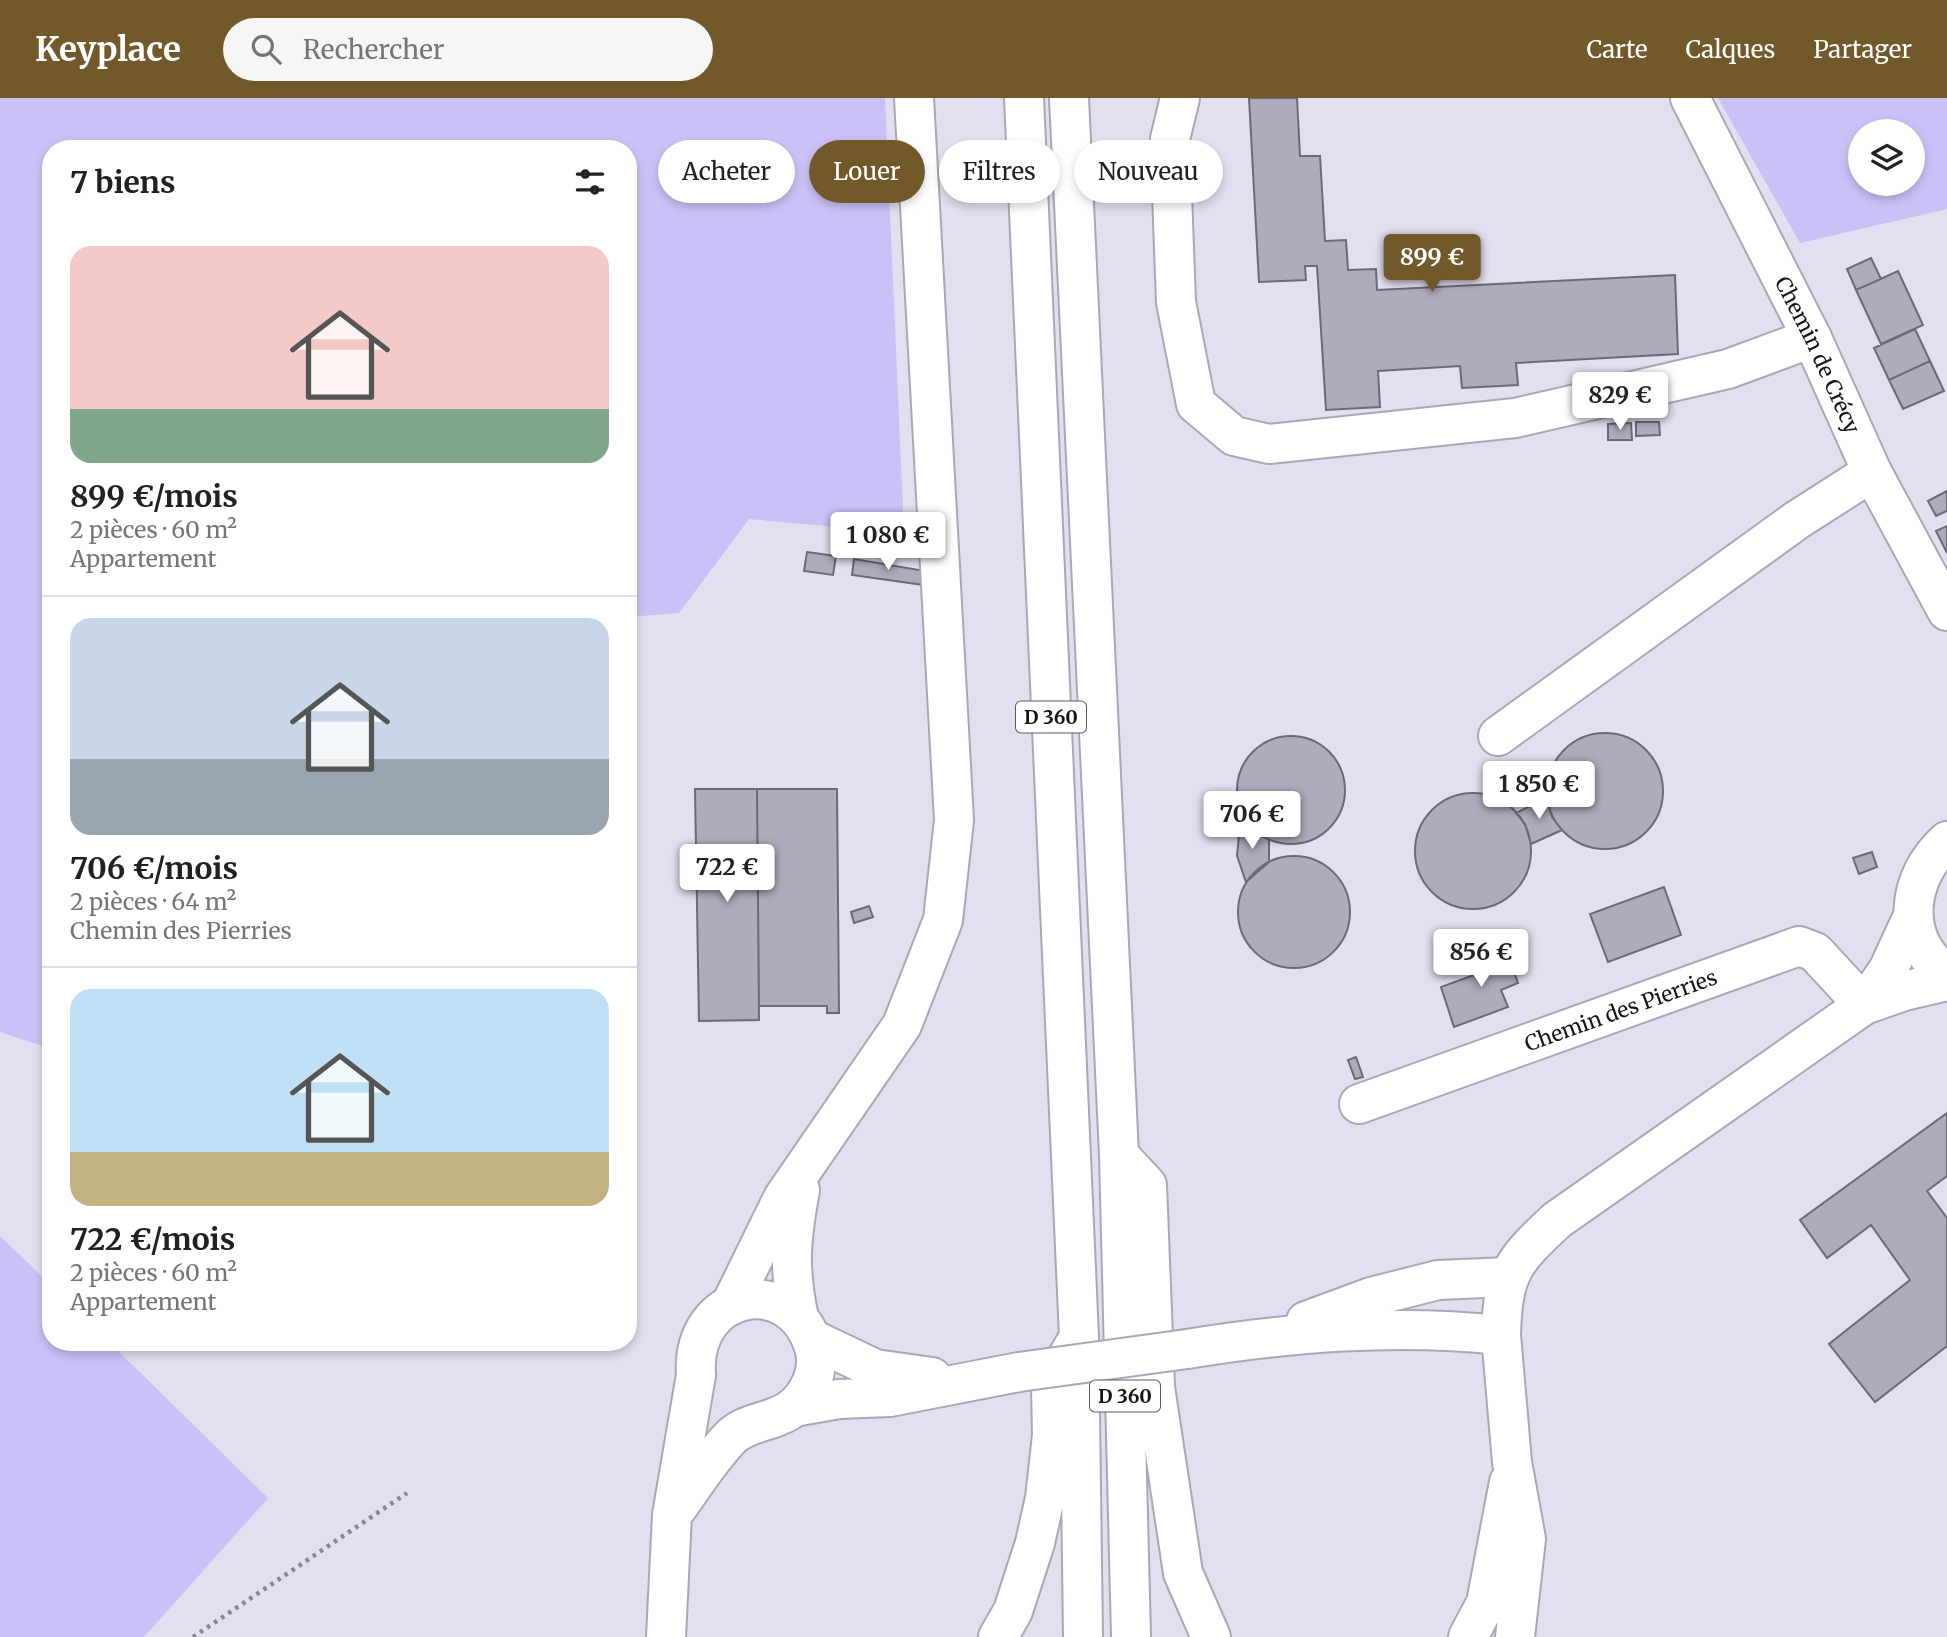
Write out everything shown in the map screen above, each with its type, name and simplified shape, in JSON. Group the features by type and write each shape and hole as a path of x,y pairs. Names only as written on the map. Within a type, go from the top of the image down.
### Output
{"main road":[{"path":"732,1304 783,1198 902,1026 943,920 954,820 914,98"},
{"name":"D 360","path":"1024,98 1079,1337 1083,1637"},
{"name":"D 360","path":"1069,98 1119,1155 1131,1637"},
{"path":"1180,98 1170,139 1176,302 1196,404 1234,436 1269,444 1515,418 1728,369 1812,338"},
{"name":"Chemin de Crécy","path":"1690,98 1812,338 1872,472 1947,611"},
{"path":"1498,736 1797,520 1872,472"},
{"path":"1947,841 1932,854 1920,873 1913,894 1913,916 1926,953 1947,974"},
{"path":"1864,1005 1888,970 1913,916"},
{"name":"Chemin des Pierries","path":"1359,1104 1799,946 1815,952 1864,1005"},
{"path":"1515,1637 1526,1539 1513,1462 1501,1335 1502,1302 1508,1277 1520,1254 1557,1220 1864,1005 1904,991 1947,981"},
{"path":"672,1515 731,1436 777,1414 807,1391 815,1373 816,1352 805,1328 791,1279 792,1235 800,1190 813,1155"},
{"path":"1119,1155 1147,1185 1155,1387 1183,1573 1211,1637"},
{"path":"1263,1336 1371,1297 1438,1280 1508,1277"},
{"path":"666,1637 672,1515 696,1375 694,1355 699,1335 711,1318 732,1304 746,1300 767,1300 784,1307 805,1328 875,1369 962,1381"},
{"path":"696,1375 706,1395 722,1411 740,1419 777,1414 839,1399 890,1396 962,1381 1263,1336 1376,1328 1423,1328 1501,1335"},
{"path":"998,1637 1013,1611 1035,1543 1045,1498 1052,1435 1051,1385 1079,1337"},
{"path":"1468,1637 1486,1603 1513,1462"}],"path":[{"path":"193,1637 407,1493"}],"shaded area":[{"path":"0,98 885,98 887,140 809,140 809,203 890,203 904,533 749,519 679,613 637,616 637,140 42,140 42,1047 0,1032"},
{"path":"1718,98 1947,98 1947,209 1800,243"},
{"path":"0,1236 42,1276 42,1351 118,1351 268,1498 144,1637 0,1637"}],"building":[{"path":"1249,98 1297,98 1300,156 1320,156 1325,241 1346,240 1348,270 1376,269 1377,290 1675,275 1678,354 1516,363 1518,385 1462,388 1460,366 1378,371 1380,407 1326,410 1317,266 1305,266 1306,280 1259,282"},
{"path":"1871,258 1881,279 1856,290 1847,269"},
{"path":"1898,271 1923,325 1881,344 1856,290"},
{"path":"1915,329 1930,361 1889,380 1874,348"},
{"path":"1930,361 1944,391 1903,409 1889,380"},
{"path":"1636,422 1659,422 1660,435 1636,436"},
{"path":"1631,423 1632,440 1608,440 1608,424"},
{"path":"1947,491 1947,511 1936,516 1928,501"},
{"path":"1947,526 1947,553 1936,531"},
{"path":"807,552 836,556 833,575 804,571"},
{"path":"854,559 925,571 924,585 852,575"},
{"path":"1605,733 1627,737 1646,750 1659,769 1663,791 1659,813 1646,832 1627,845 1605,849 1583,845 1564,832 1551,813 1547,791 1551,769 1564,750 1583,737"},
{"path":"1291,736 1312,740 1329,752 1341,769 1345,790 1341,811 1329,828 1312,840 1291,844 1270,840 1253,828 1241,811 1237,790 1241,769 1253,752 1270,740"},
{"path":"695,789 757,789 759,1020 699,1021"},
{"path":"757,789 837,789 839,1013 827,1013 827,1006 759,1006"},
{"path":"1473,793 1495,797 1514,810 1527,829 1531,851 1527,873 1514,892 1495,905 1473,909 1451,905 1432,892 1419,873 1415,851 1419,829 1432,810 1451,797"},
{"path":"1546,798 1552,817 1562,830 1531,844 1525,824 1516,813"},
{"path":"1246,820 1269,840 1269,862 1246,882 1237,856 1239,835"},
{"path":"1872,852 1877,867 1859,874 1853,858"},
{"path":"1294,856 1315,860 1334,872 1346,891 1350,912 1346,933 1334,952 1315,964 1294,968 1273,964 1254,952 1242,933 1238,912 1242,891 1254,872 1273,860"},
{"path":"1664,887 1681,935 1608,962 1590,914"},
{"path":"869,906 873,917 854,923 851,912"},
{"path":"1503,942 1518,983 1501,990 1508,1007 1454,1027 1441,987 1493,968 1486,949"},
{"path":"1356,1057 1363,1077 1355,1079 1348,1060"},
{"path":"1947,1113 1947,1176 1927,1191 1947,1218 1947,1346 1875,1402 1829,1344 1910,1280 1871,1225 1827,1258 1800,1220"}]}
